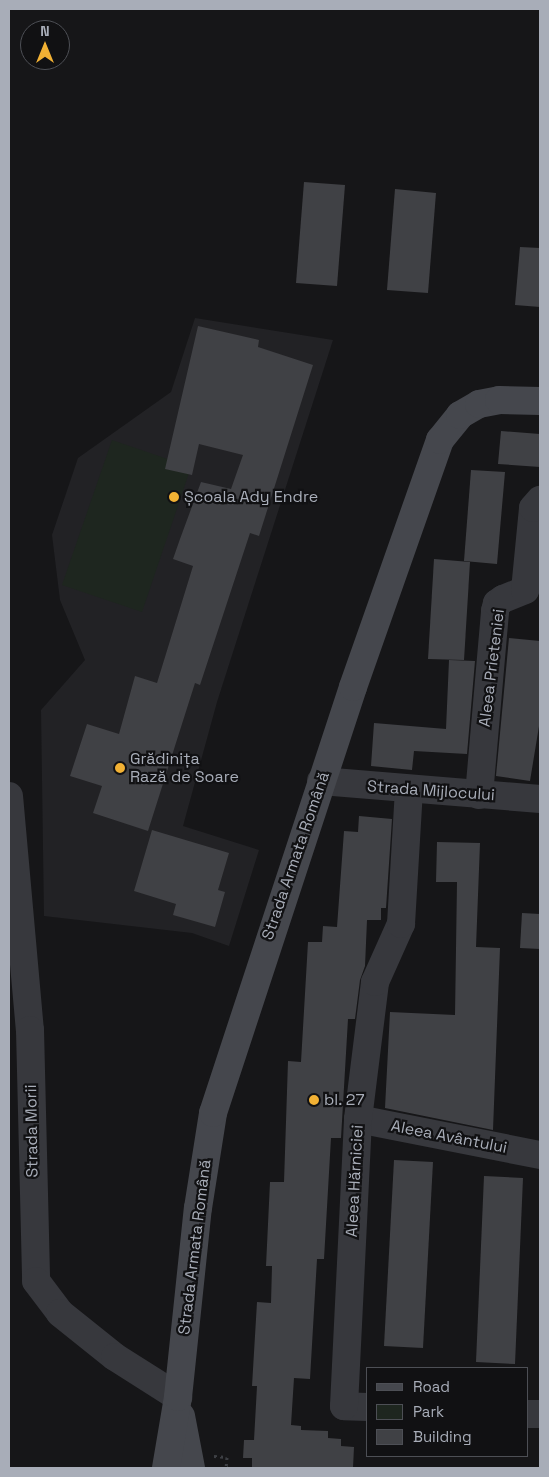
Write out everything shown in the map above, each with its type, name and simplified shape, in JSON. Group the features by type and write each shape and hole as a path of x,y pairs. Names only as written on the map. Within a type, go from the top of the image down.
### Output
{"street":[{"name":"Strada Armata Română","path":"166,1468 178,1397 198,1208 213,1113 321,781 440,440 460,415 479,404 499,400 540,401"},
{"name":"Aleea Prieteniei","path":"479,795 497,603 525,590 533,508 540,500"},
{"name":"Strada Mijlocului","path":"321,781 540,799"},
{"name":"Aleea Hărniciei","path":"366,1407 344,1406 358,1119 375,982 401,924 409,789"},
{"name":"Strada Morii","path":"9,796 30,1030 36,1281 60,1313 115,1357 178,1397"},
{"name":"Aleea Avântului","path":"358,1119 540,1155"},
{"name":"Strada Armata Română","path":"178,1397 191,1468"}],"shaded area":[{"path":"195,318 333,340 217,702 183,826 259,850 229,946 192,933 44,916 41,710 85,660 60,600 52,535 78,458 171,392"}],"green space":[{"path":"112,440 191,467 142,612 62,585"}],"building":[{"path":"304,182 345,185 337,286 296,283"},
{"path":"395,189 436,193 428,293 387,290"},
{"path":"520,247 540,248 540,307 515,305"},
{"path":"198,326 259,340 258,347 313,365 259,536 250,533 200,685 195,683 148,831 93,813 102,786 70,776 87,724 119,734 135,676 157,683 193,566 173,559 201,482 231,489 243,455 199,444 192,475 165,469"},
{"path":"501,431 540,434 540,467 498,464"},
{"path":"471,470 505,472 497,564 464,561"},
{"path":"434,559 470,562 464,660 428,659"},
{"path":"509,638 540,641 540,720 530,781 496,776"},
{"path":"449,660 475,661 467,754 414,751 412,770 371,766 374,723 446,729"},
{"path":"359,816 392,819 386,908 381,908 381,920 367,920 365,966 360,980 355,1019 348,1019 341,1138 331,1138 324,1259 317,1259 310,1379 294,1378 291,1425 301,1426 301,1430 328,1431 328,1438 341,1439 341,1446 354,1447 353,1468 252,1468 252,1458 243,1458 244,1440 254,1440 257,1386 252,1386 257,1302 271,1303 272,1266 266,1266 270,1182 284,1182 288,1061 301,1062 308,942 322,942 323,926 337,927 344,831 358,832"},
{"path":"152,830 229,853 218,890 225,892 215,927 173,915 176,904 134,891"},
{"path":"437,842 480,843 476,947 500,948 493,1130 385,1108 390,1012 455,1015 457,882 436,882"},
{"path":"522,913 540,914 540,949 520,948"},
{"path":"394,1160 433,1162 423,1348 384,1346"},
{"path":"484,1176 523,1178 515,1364 476,1362"}],"place":[{"name":"Școala Ady Endre","path":"174,497"},
{"name":"Grădinița Rază de Soare","path":"120,768"},
{"name":"bl. 27","path":"314,1100"}]}
